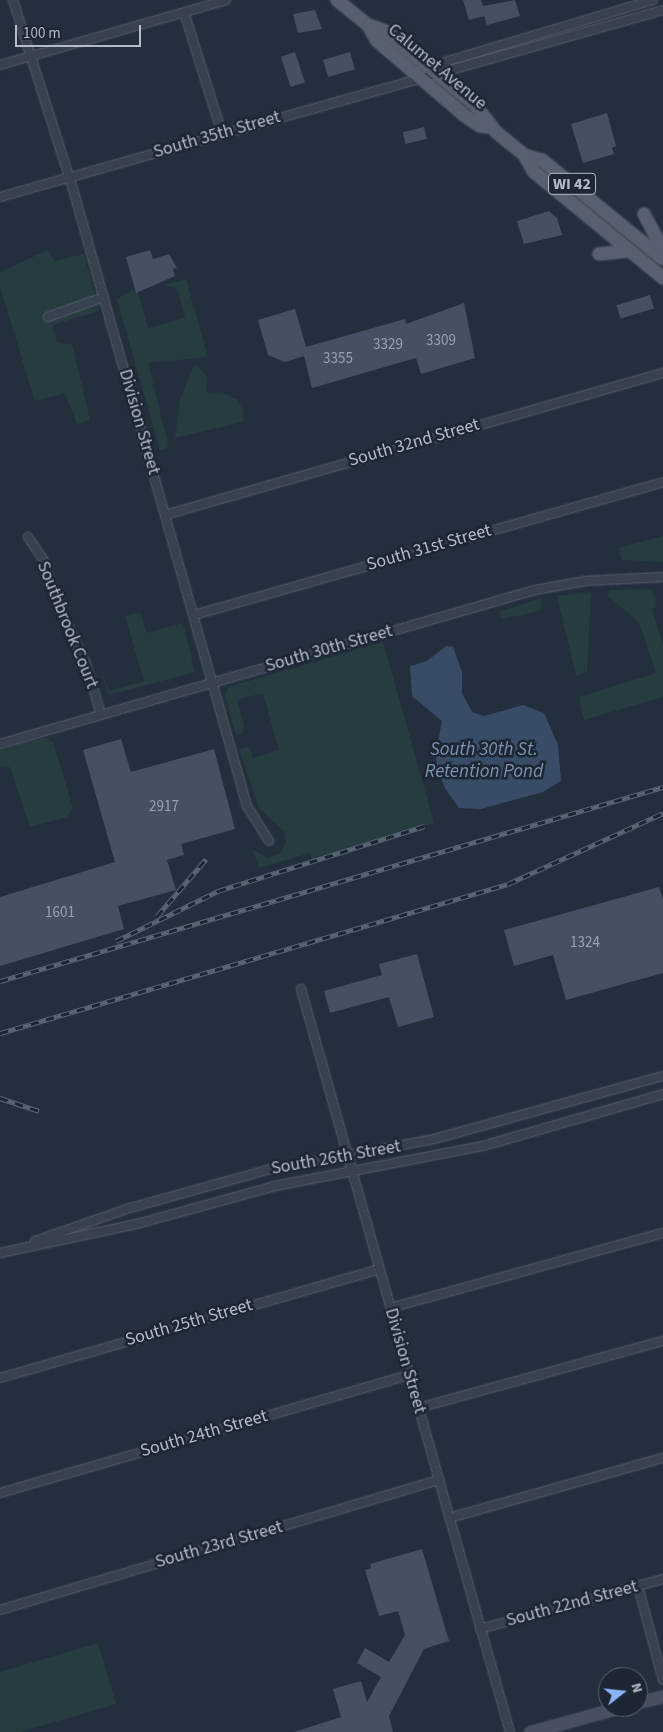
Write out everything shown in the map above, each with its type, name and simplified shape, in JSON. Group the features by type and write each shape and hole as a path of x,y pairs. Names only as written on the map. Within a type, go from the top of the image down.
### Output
{"main road":[{"name":"Calumet Avenue","path":"337,0 368,25 377,41 475,123 490,127"},
{"name":"Calumet Avenue","path":"368,25 385,30 480,110 490,127 524,155 532,170 663,278"},
{"name":"Calumet Avenue","path":"524,155 542,160 663,259"},
{"path":"644,214 663,248"},
{"path":"610,235 620,224"},
{"path":"599,254 630,251"}],"street":[{"name":"Division Street","path":"13,0 69,177 104,297 247,806 269,841"},
{"path":"0,65 226,0"},
{"name":"South 35th Street","path":"434,72 446,62 634,3 653,0"},
{"path":"634,3 638,17"},
{"name":"South 35th Street","path":"0,197 419,76 460,69 663,10"},
{"path":"184,12 222,133"},
{"path":"48,317 104,297"},
{"name":"South 32nd Street","path":"165,515 663,373"},
{"name":"South 31st Street","path":"194,614 663,482"},
{"name":"Southbrook Court","path":"28,537 43,559 60,608 86,664 102,715"},
{"name":"South 30th Street","path":"0,744 535,590 585,581 663,577"},
{"name":"Division Street","path":"301,989 510,1732"},
{"name":"South 26th Street","path":"0,1253 148,1202 271,1169 347,1156 481,1128 663,1076"},
{"name":"South 26th Street","path":"12,1249 137,1224 275,1186 352,1173 483,1146 663,1094"},
{"path":"390,1308 663,1233"},
{"name":"South 25th Street","path":"0,1378 379,1269"},
{"path":"418,1408 663,1341"},
{"name":"South 24th Street","path":"0,1493 409,1375"},
{"path":"449,1518 663,1458"},
{"name":"South 23rd Street","path":"0,1610 438,1480"},
{"name":"South 22nd Street","path":"480,1629 663,1579"},
{"path":"638,1586 663,1680"},
{"path":"648,1700 663,1696"},
{"path":"530,1732 598,1713"}],"green space":[{"path":"48,250 54,261 84,254 99,311 52,325 57,343 72,344 90,420 77,424 65,393 35,401 0,287 0,272"},
{"path":"186,279 208,357 148,363 169,448 160,450 117,299 133,290 138,293 148,328 185,318 177,288 163,285"},
{"path":"195,363 207,376 206,393 221,392 238,400 243,411 243,422 175,438 180,400"},
{"path":"663,536 663,562 622,560 619,548"},
{"path":"652,589 657,607 652,609 663,646 663,697 584,720 579,697 656,673 639,622 607,595 610,590"},
{"path":"591,592 587,672 576,676 557,596"},
{"path":"542,598 540,611 502,619 498,612"},
{"path":"140,612 147,633 183,623 195,672 109,695 99,667 109,691 144,681 125,616"},
{"path":"383,642 434,823 312,860 310,853 259,868 253,850 268,858 280,854 286,842 285,832 259,808 239,749 249,747 253,758 279,750 263,693 237,700 244,726 242,734 236,735 225,696 228,687"},
{"path":"45,737 53,742 73,808 67,817 30,827 10,767 0,768 0,750"},
{"path":"98,1643 116,1704 20,1732 0,1732 0,1672"}],"water":[{"name":"South 30th St. Retention Pond","path":"446,646 453,647 462,672 462,693 472,712 484,716 523,705 544,713 558,745 561,781 543,792 481,809 459,808 445,788 437,768 436,752 442,721 412,696 410,666 427,661"}],"building":[{"path":"463,0 481,0 483,6 515,0 520,16 487,25 484,16 469,20"},
{"path":"315,10 322,29 298,33 293,14"},
{"path":"295,52 305,82 291,87 281,57"},
{"path":"350,52 355,69 328,77 323,60"},
{"path":"607,113 616,146 612,148 614,154 583,163 571,124"},
{"path":"424,127 427,139 406,144 403,132"},
{"path":"549,211 557,218 562,235 524,244 517,221"},
{"path":"150,250 153,259 169,254 177,268 173,269 175,276 136,293 126,257"},
{"path":"650,295 654,308 621,319 617,305"},
{"path":"464,303 475,358 421,374 416,358 312,388 304,356 285,362 268,355 258,320 295,309 306,347 405,319 406,324"},
{"path":"121,739 131,772 214,749 235,829 181,844 184,855 167,860 176,890 118,906 124,929 0,966 0,897 115,862 83,750"},
{"path":"659,887 663,900 663,973 566,1000 553,955 514,966 504,930"},
{"path":"417,954 434,1017 398,1027 389,997 330,1013 324,991 382,975 379,964"},
{"path":"422,1549 449,1641 424,1649 389,1716 393,1732 294,1732 341,1717 333,1689 361,1681 367,1702 381,1677 357,1663 365,1648 389,1662 405,1635 398,1611 379,1616 365,1570 371,1568 370,1564"}],"railway":[{"path":"0,981 663,787"},
{"path":"0,1033 508,884 663,813"},
{"path":"116,941 218,891 424,826"},
{"path":"157,916 206,859"},
{"path":"0,1098 39,1111"}]}
